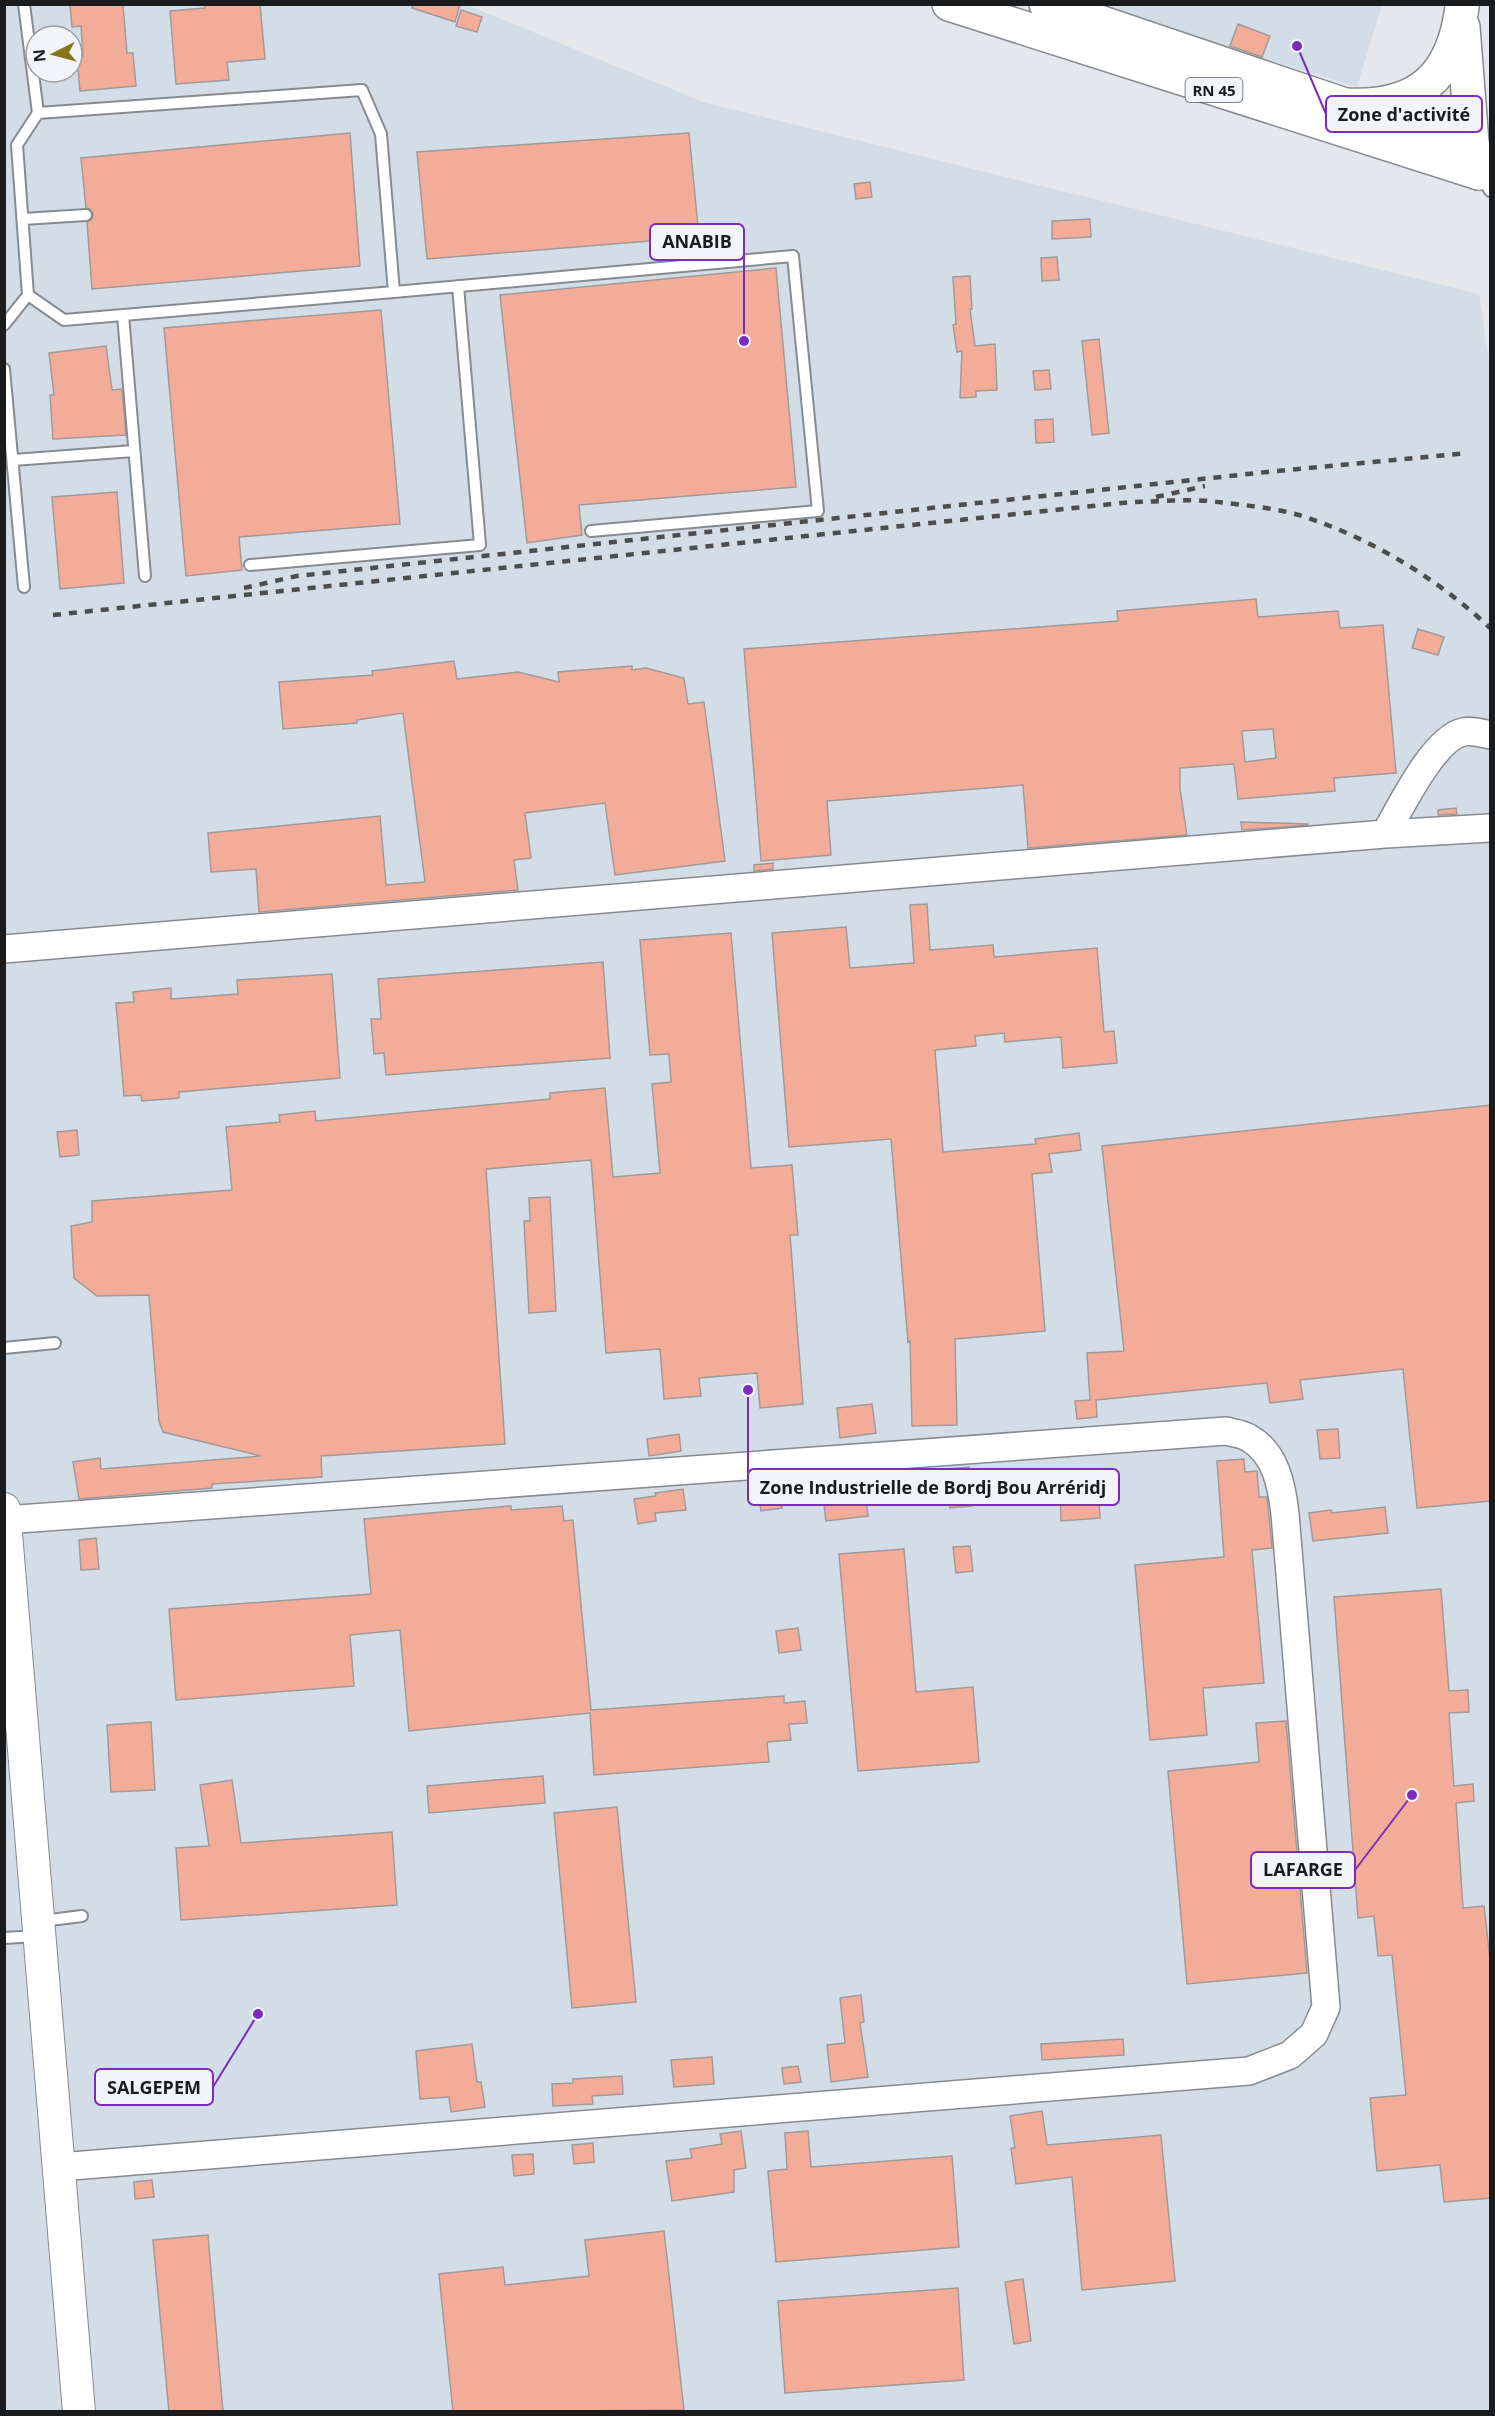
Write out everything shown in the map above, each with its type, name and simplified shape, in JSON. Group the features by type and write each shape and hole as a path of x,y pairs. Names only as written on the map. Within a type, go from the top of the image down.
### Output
{"main road":[{"name":"RN 45","path":"949,4 1485,165"},
{"name":"RN 45","path":"1046,4 1345,105 1485,165"},
{"path":"1461,6 1485,165"},
{"path":"1345,105 1376,106 1419,92 1430,83 1443,66 1456,39 1461,6"},
{"path":"1461,6 1491,87"},
{"path":"5,1514 79,2412"}],"street":[{"path":"1385,834 1431,758 1442,744 1464,732 1491,735"},
{"path":"4,950 1385,834 1491,828"},
{"path":"5,1514 1214,1431 1226,1431 1250,1438 1268,1455 1281,1482 1286,1514 1326,2007 1314,2034 1290,2055 1249,2071 239,2145 59,2167"}],"lane":[{"path":"4,325 28,296 17,145 38,113 24,5"},
{"path":"38,113 362,90 381,134 394,292"},
{"path":"22,219 86,215"},
{"path":"28,296 64,320 793,256 818,511 591,531"},
{"path":"250,565 480,545 458,286"},
{"path":"123,315 145,576"},
{"path":"4,369 24,587"},
{"path":"13,460 134,451"},
{"path":"4,1347 55,1343"},
{"path":"4,1938 82,1916"}],"shaded area":[{"path":"5,5 467,5 703,102 1479,294 1490,368 1490,2411 5,2412"},
{"path":"1093,5 1382,5 1357,87"}],"building":[{"path":"205,4 260,4 265,59 227,62 229,80 176,84 170,11 205,8"},
{"path":"413,4 460,4 455,22 412,8"},
{"path":"70,5 123,5 127,53 133,53 136,86 80,91 79,84 84,84 84,24 72,24"},
{"path":"461,10 482,17 477,32 456,26"},
{"path":"1238,24 1270,36 1262,57 1230,46"},
{"path":"350,133 360,266 92,289 87,222 92,219 93,214 90,209 86,208 81,158"},
{"path":"689,133 699,237 427,259 417,152"},
{"path":"870,182 872,197 856,199 854,184"},
{"path":"1090,219 1091,237 1052,239 1052,221"},
{"path":"1057,257 1059,280 1042,281 1041,258"},
{"path":"776,268 796,487 579,505 582,535 527,543 500,295"},
{"path":"970,276 972,309 970,309 975,346 995,344 997,390 976,391 976,397 960,398 962,351 957,352 953,325 956,324 953,277"},
{"path":"381,310 400,524 239,537 242,570 186,576 164,328"},
{"path":"1099,339 1109,433 1092,435 1082,341"},
{"path":"106,346 112,390 122,389 126,435 53,439 50,395 54,395 49,353"},
{"path":"1049,370 1051,389 1035,390 1033,371"},
{"path":"1053,419 1054,442 1036,443 1035,420"},
{"path":"117,492 124,583 60,589 52,497"},
{"path":"1256,599 1258,617 1338,611 1340,628 1383,625 1396,773 1334,778 1335,791 1238,799 1234,764 1180,768 1180,789 1187,835 1028,848 1023,785 827,801 831,855 761,861 744,649 1118,621 1117,611","holes":["1273,729 1276,758 1245,762 1242,731"]},
{"path":"1418,629 1444,637 1438,655 1412,648"},
{"path":"454,661 457,679 518,672 559,682 558,672 632,666 632,670 646,668 684,678 688,704 704,702 725,861 615,875 605,803 525,813 531,858 514,860 518,890 259,912 256,869 211,872 208,833 380,816 386,885 425,882 403,713 357,720 357,723 283,729 279,682 373,675 372,671"},
{"path":"1456,808 1457,814 1438,815 1438,810"},
{"path":"1241,822 1308,824 1308,825 1242,830"},
{"path":"773,863 773,869 754,871 754,865"},
{"path":"927,904 930,950 993,945 994,957 1097,948 1104,1032 1114,1031 1117,1063 1063,1068 1061,1037 1005,1042 1004,1033 975,1036 976,1046 935,1050 943,1152 1036,1144 1035,1139 1079,1133 1081,1150 1049,1154 1052,1172 1032,1174 1045,1331 955,1339 957,1425 912,1426 910,1341 908,1342 891,1139 789,1147 772,933 846,927 850,968 914,963 910,905"},
{"path":"731,933 751,1168 792,1165 798,1235 790,1235 803,1404 760,1408 757,1373 699,1378 701,1396 664,1399 660,1349 606,1353 591,1160 486,1169 505,1444 321,1456 322,1477 212,1484 212,1488 79,1499 73,1462 100,1458 101,1469 261,1456 163,1432 159,1421 149,1295 97,1296 74,1278 71,1226 92,1222 92,1201 232,1190 226,1127 280,1122 279,1115 315,1111 316,1121 550,1099 550,1093 605,1088 613,1177 660,1173 652,1084 671,1082 669,1054 650,1055 640,940"},
{"path":"603,962 610,1058 386,1075 384,1053 374,1054 371,1019 381,1019 378,979"},
{"path":"332,974 340,1078 179,1092 179,1098 142,1101 141,1095 124,1096 116,1003 134,1002 133,992 171,988 171,999 238,994 237,980"},
{"path":"1491,1105 1491,1501 1417,1508 1403,1369 1300,1380 1303,1399 1270,1403 1267,1383 1096,1400 1097,1417 1077,1419 1075,1401 1090,1400 1087,1353 1124,1351 1102,1146"},
{"path":"77,1130 79,1155 60,1157 57,1132"},
{"path":"550,1197 556,1311 529,1313 524,1221 530,1221 529,1198"},
{"path":"872,1404 876,1433 840,1438 837,1408"},
{"path":"1338,1429 1340,1458 1320,1459 1317,1430"},
{"path":"679,1434 681,1451 649,1456 647,1439"},
{"path":"1244,1459 1245,1472 1257,1471 1259,1497 1267,1497 1272,1548 1252,1550 1264,1683 1203,1688 1207,1735 1150,1740 1135,1565 1224,1557 1217,1461"},
{"path":"969,1467 972,1506 950,1508 947,1469"},
{"path":"778,1483 782,1508 761,1511 757,1486"},
{"path":"864,1484 868,1516 826,1521 822,1489"},
{"path":"1098,1485 1100,1518 1061,1521 1060,1487"},
{"path":"683,1489 686,1510 655,1513 656,1521 638,1524 634,1499"},
{"path":"511,1506 511,1510 562,1506 564,1521 573,1520 591,1710 784,1696 784,1703 805,1701 807,1723 789,1724 791,1740 767,1742 769,1762 594,1775 590,1713 409,1731 400,1630 350,1635 354,1686 176,1700 169,1609 371,1594 364,1519"},
{"path":"1385,1507 1388,1533 1313,1541 1309,1513 1331,1510 1332,1513"},
{"path":"96,1538 99,1569 81,1570 79,1540"},
{"path":"970,1546 973,1571 956,1573 953,1547"},
{"path":"904,1549 916,1692 973,1687 979,1762 858,1771 839,1554"},
{"path":"1441,1589 1449,1691 1468,1690 1469,1712 1449,1713 1454,1786 1473,1784 1474,1801 1456,1803 1463,1908 1484,1906 1491,1968 1491,2198 1444,2202 1440,2165 1377,2171 1370,2098 1406,2095 1392,1955 1378,1956 1374,1916 1358,1918 1334,1597"},
{"path":"798,1628 801,1650 779,1653 776,1631"},
{"path":"1286,1721 1307,1973 1187,1984 1168,1771 1259,1762 1256,1723"},
{"path":"151,1722 155,1790 111,1792 107,1725"},
{"path":"543,1776 545,1803 429,1813 427,1786"},
{"path":"232,1780 241,1843 392,1832 397,1905 181,1920 176,1848 209,1846 200,1785"},
{"path":"617,1807 636,2002 572,2008 554,1813"},
{"path":"861,1995 864,2022 860,2023 868,2077 831,2082 827,2045 845,2043 840,1998"},
{"path":"1123,2039 1124,2055 1042,2060 1041,2044"},
{"path":"472,2044 477,2082 481,2082 485,2107 451,2112 449,2097 420,2099 416,2051"},
{"path":"712,2057 714,2084 674,2087 671,2060"},
{"path":"798,2066 801,2082 784,2084 782,2068"},
{"path":"622,2076 623,2094 592,2096 593,2104 553,2106 552,2084 573,2083 573,2079"},
{"path":"1042,2111 1047,2145 1161,2135 1175,2281 1082,2290 1072,2177 1016,2184 1011,2148 1015,2148 1010,2116"},
{"path":"741,2131 746,2168 734,2170 734,2192 672,2201 666,2161 692,2158 690,2149 722,2144 720,2134"},
{"path":"808,2131 811,2167 952,2156 959,2247 776,2262 768,2171 787,2169 785,2133"},
{"path":"593,2143 594,2162 574,2164 572,2145"},
{"path":"533,2154 534,2174 514,2176 512,2155"},
{"path":"152,2180 154,2197 135,2199 134,2182"},
{"path":"664,2231 684,2410 453,2412 439,2274 503,2267 505,2285 589,2276 585,2240"},
{"path":"208,2235 223,2412 169,2412 153,2240"},
{"path":"1023,2279 1031,2341 1014,2344 1005,2282"},
{"path":"958,2288 964,2380 785,2393 778,2301"}],"railway":[{"path":"244,588 297,576 1267,472 1467,453"},
{"path":"1156,497 1205,486"},
{"path":"53,615 1131,502 1197,500 1299,515 1351,535 1425,576 1448,592 1490,628"}],"place":[{"name":"Zone d'activité","path":"1297,46"},
{"name":"ANABIB","path":"744,341"},
{"name":"Zone Industrielle de Bordj Bou Arréridj","path":"748,1390"},
{"name":"LAFARGE","path":"1412,1795"},
{"name":"SALGEPEM","path":"258,2014"}]}
